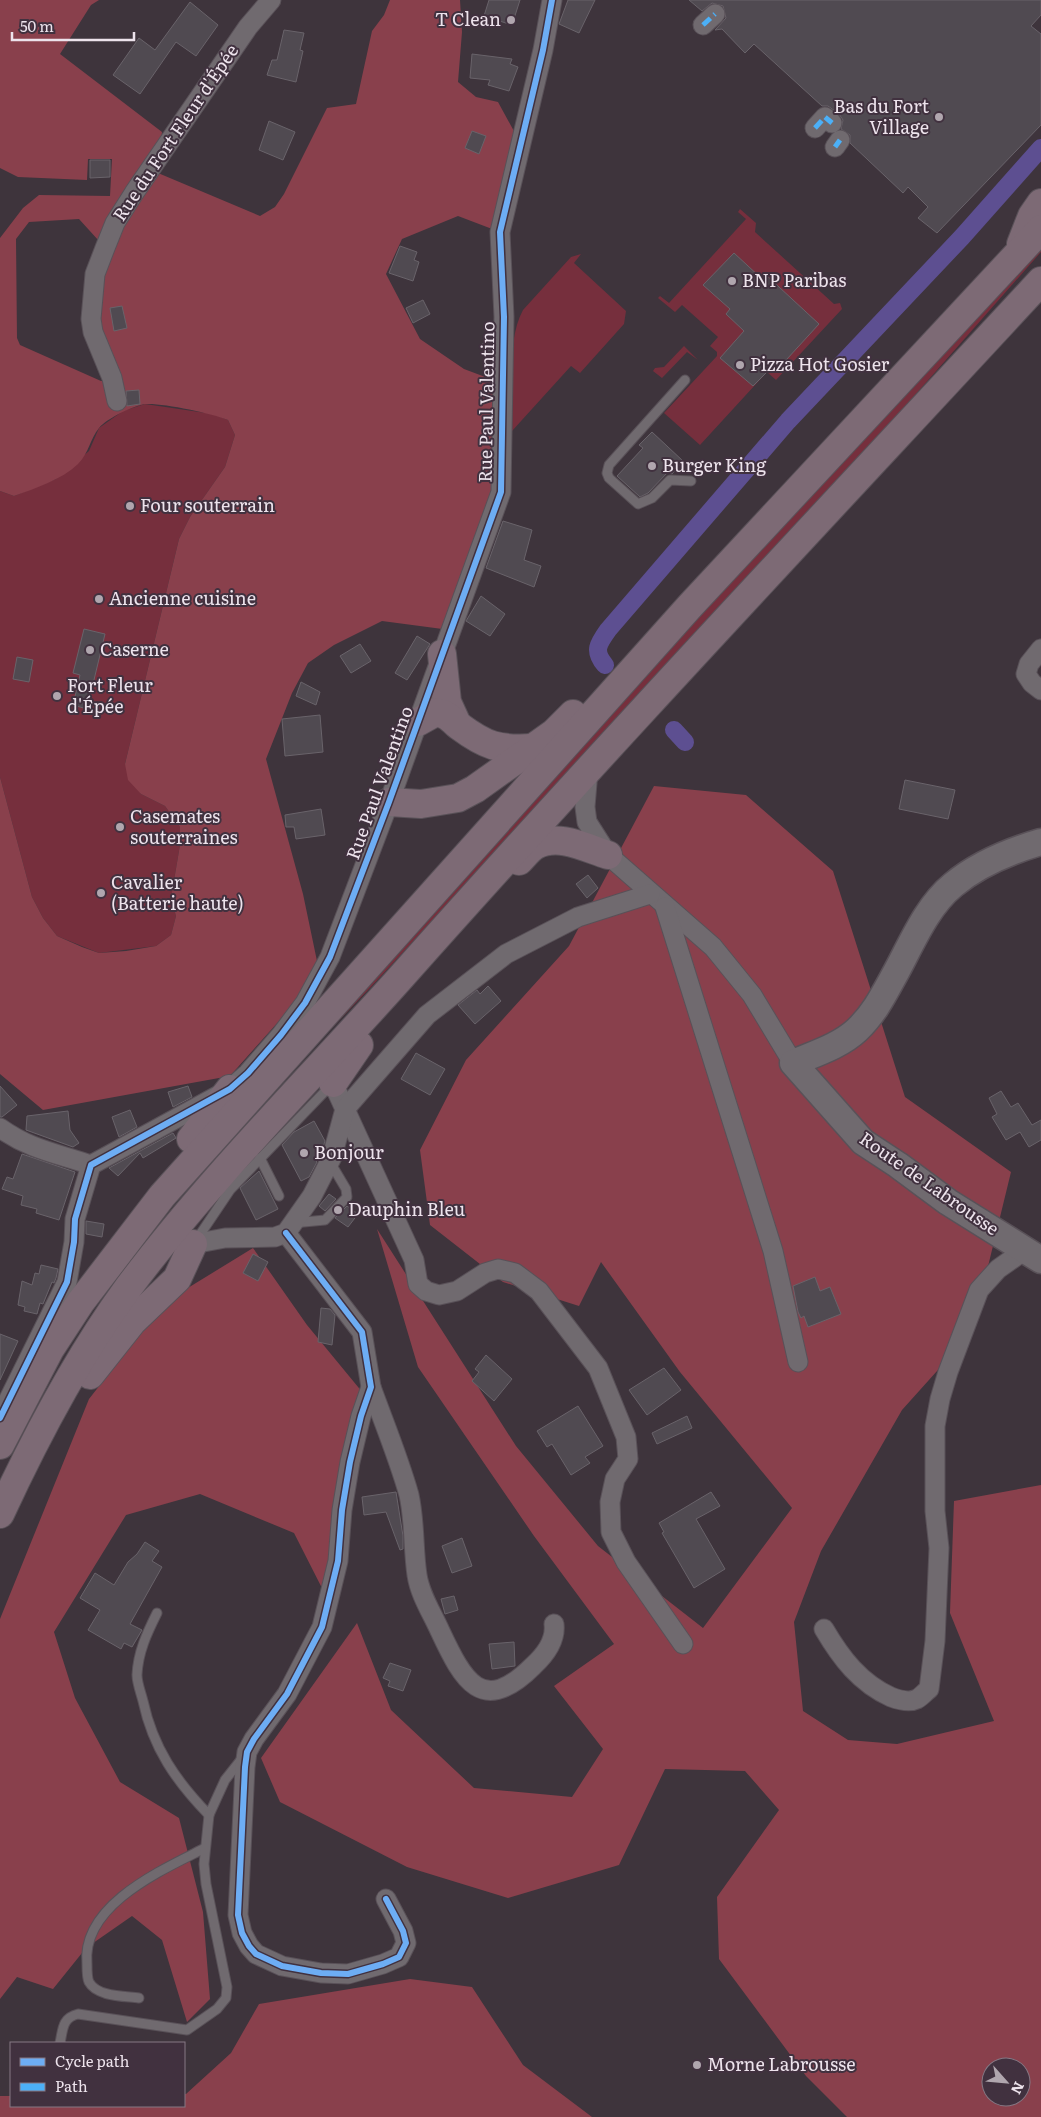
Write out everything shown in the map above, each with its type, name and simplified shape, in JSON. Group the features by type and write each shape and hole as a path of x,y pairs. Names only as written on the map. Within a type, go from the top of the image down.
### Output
{"highway":[{"path":"1017,255 1032,216 1041,203"},
{"path":"0,1445 50,1349 70,1318 106,1267 162,1196 690,606 1041,229"},
{"path":"0,1514 20,1471 76,1365 129,1288 211,1188 477,892 1041,282"},
{"path":"390,802 421,804 458,798 475,789 554,732 690,606"},
{"path":"442,654 447,702 457,724"},
{"path":"418,722 436,712 448,714 457,724 484,744 509,749 532,748"},
{"path":"477,892 514,866 536,845 564,841 608,856"},
{"path":"333,1083 437,936"},
{"path":"162,1196 170,1170 230,1089"},
{"path":"20,1471 132,1322 177,1279 193,1244"}],"street":[{"name":"Rue du Fort Fleur d'Épée","path":"117,401 112,378 93,332 91,306 95,274 115,223 134,193 248,27 271,0"},
{"name":"Rue Paul Valentino","path":"91,1165 230,1089 282,1035 305,1003 330,957 390,802 501,492 504,317 500,232 543,50 552,0"},
{"path":"1041,649 1029,664 1026,674 1032,683 1041,690"},
{"name":"Route de Labrousse","path":"588,771 584,807 587,822 608,856 713,948 746,988 793,1063 863,1142 948,1202 1033,1255"},
{"path":"793,1063 841,1042 856,1031 873,1014 928,915 952,886 986,863 1017,849 1041,842"},
{"path":"193,1244 225,1238 275,1237 290,1228 312,1196 330,1162 344,1109 427,1015 506,954 578,917 650,894"},
{"path":"665,907 773,1251 798,1362"},
{"path":"333,1083 414,1260 418,1284 426,1291 439,1295 457,1290 485,1273 498,1269 515,1273 539,1292 598,1368 626,1437 628,1459 615,1479 610,1502 611,1532 626,1562 683,1644"},
{"path":"0,1128 20,1142 41,1151 91,1165 75,1218 74,1242 67,1282 0,1418"},
{"path":"290,1228 362,1332 372,1387 409,1496 414,1524 417,1576 424,1597 453,1659 464,1677 476,1688 488,1692 512,1685 534,1666 548,1649 555,1634 554,1624"},
{"path":"824,1629 834,1646 858,1676 877,1690 901,1701 916,1699 929,1689 935,1641 939,1548 935,1511 935,1426 940,1399 948,1372 979,1290 998,1269 1033,1255"},
{"path":"372,1387 361,1416 350,1462 342,1510 338,1561 322,1627 287,1694 254,1739 247,1752 237,1902 240,1924 249,1946 268,1961 282,1966 321,1973 348,1974 384,1964 399,1957 406,1943 403,1931 386,1899"}],"lane":[{"path":"685,380 609,465 607,473 609,478 638,504 652,498 670,480 691,481"},
{"path":"193,1244 230,1190 333,1083"},
{"path":"260,1158 279,1196"},
{"path":"290,1228 325,1220 346,1197 346,1189 330,1162"},
{"path":"157,1613 144,1641 137,1676 148,1727 163,1757 189,1795 209,1815"},
{"path":"60,2042 64,2022 69,2016 78,2014 187,2030 217,2009 226,1998 227,1987 206,1884 205,1848 209,1815 225,1780 247,1752"},
{"path":"139,1998 108,1994 95,1988 89,1982 86,1960 90,1936 105,1912 136,1886 205,1848"}],"shaded area":[{"path":"0,0 99,0 91,5 60,54 162,132 158,173 260,216 275,207 284,194 327,108 356,104 372,31 384,15 390,0 460,0 462,32 458,82 476,97 498,102 521,144 500,232 458,216 402,239 386,274 420,339 464,369 504,384 503,461 450,630 382,621 334,645 308,663 292,693 266,759 303,894 317,961 296,1002 230,1076 43,1110 0,1074 0,777 32,897 43,918 57,936 99,953 156,946 171,935 176,916 171,898 180,845 180,827 165,806 141,794 128,780 125,764 179,539 190,517 225,467 235,435 228,420 220,417 175,407 154,404 141,405 121,413 103,424 96,432 82,460 64,475 14,496 0,491 0,238 23,208 39,195 110,196 112,159 88,159 87,180 18,177 0,168","holes":["79,219 99,241 88,344 105,381 101,381 20,345 17,338 16,239 29,222"]},
{"path":"740,209 756,223 755,232 834,304 840,303 842,309 776,380 767,372 700,445 664,413 717,356 717,352 710,346 718,337 682,305 675,312 658,298 660,296 669,303 746,219 738,212"},
{"path":"1041,250 879,436 371,987 285,1077 659,660"},
{"path":"581,254 574,263 626,311 624,324 580,373 571,366 512,431 512,352 514,337 523,310 571,257"},
{"path":"684,346 698,360 687,352 662,378 653,371 655,368 664,367"},
{"path":"145,404 213,414 228,420 235,435 225,467 190,517 179,539 125,764 141,794 165,806 180,827 180,845 171,898 176,916 171,935 156,946 99,953 57,936 43,918 32,897 0,777 0,491 14,496 56,479 89,451 99,428 123,411"},
{"path":"654,786 746,795 833,871 905,1097 1011,1172 972,1332 902,1410 821,1551 794,1622 803,1711 848,1740 897,1744 994,1721 950,1613 954,1501 1041,1485 1041,2117 847,2117 806,2076 719,1959 717,1897 779,1810 745,1771 665,1769 619,1865 508,1898 407,1867 280,1802 261,1758 357,1623 391,1710 474,1788 572,1797 603,1749 554,1686 614,1644 534,1536 418,1367 377,1229 516,1446 598,1546 703,1628 792,1508 680,1372 601,1262 579,1306 503,1282 430,1225 420,1150 466,1060 569,946"},
{"path":"253,1248 307,1325 363,1393 326,1596 294,1533 200,1494 126,1515 54,1632 75,1698 120,1782 179,1818 203,1912 210,1999 187,2022 162,1940 132,1916 86,1948 53,1989 17,1977 0,1999 0,1619 89,1399 165,1302"},
{"path":"410,1979 472,1987 523,2065 592,2117 0,2117 0,2096 10,2096 10,2107 185,2107 185,2094 231,2053 259,2004"}],"building":[{"path":"489,0 520,0 512,25 484,16"},
{"path":"568,0 595,0 579,33 559,24"},
{"name":"Bas du Fort Village","path":"689,0 1041,0 1041,15 1031,26 1041,34 1041,125 937,233 918,218 928,207 908,187 903,193 850,143 850,135 841,129 843,120 839,114 828,106 822,106 754,44 745,53 722,29 715,30 726,18 723,6 712,3 702,11"},
{"path":"190,2 218,25 196,56 176,42 140,94 113,75 139,38 155,50"},
{"path":"284,30 304,33 300,50 303,51 296,82 267,75 272,60 277,60"},
{"path":"472,54 512,59 510,64 518,67 509,91 488,85 490,80 470,78"},
{"path":"269,121 295,132 283,160 259,150"},
{"path":"472,131 486,136 479,154 465,148"},
{"path":"90,160 110,160 110,177 90,178"},
{"path":"400,246 417,252 414,260 419,262 413,281 389,273"},
{"path":"734,253 761,278 765,274 819,324 776,371 767,372 753,386 720,358 744,331 726,314 730,309 703,285"},
{"path":"423,300 430,314 413,323 406,308"},
{"path":"122,306 127,328 114,331 110,308"},
{"path":"492,342 492,359 486,362 482,344"},
{"path":"139,390 140,404 127,406 126,391"},
{"name":"Burger King","path":"652,432 683,461 672,474 668,472 648,493 640,497 617,476 643,448 639,445"},
{"path":"503,521 532,530 524,560 541,566 534,587 486,568"},
{"path":"481,596 505,614 490,636 466,621"},
{"name":"Caserne","path":"84,629 105,634 87,709 73,705 80,675 73,673"},
{"path":"417,636 430,644 407,680 395,673"},
{"path":"360,644 371,661 351,673 340,656"},
{"path":"17,657 33,660 29,682 13,679"},
{"path":"301,682 320,692 316,705 296,696"},
{"path":"320,715 323,752 285,756 282,719"},
{"path":"905,780 955,790 948,819 899,809"},
{"path":"321,809 325,835 296,839 294,827 286,827 285,815"},
{"path":"588,875 598,888 587,898 576,884"},
{"path":"488,986 501,1001 475,1024 458,1005 477,990 480,994"},
{"path":"416,1053 445,1069 430,1095 401,1079"},
{"path":"0,1086 17,1105 2,1117 0,1117"},
{"path":"188,1086 192,1097 173,1107 168,1092"},
{"path":"1001,1091 1011,1107 1018,1103 1032,1125 1041,1120 1041,1140 1029,1147 1020,1132 1006,1140 992,1117 997,1114 989,1098"},
{"path":"130,1110 137,1127 119,1137 112,1117"},
{"path":"68,1111 70,1130 79,1143 73,1147 26,1130 27,1116"},
{"name":"Bonjour","path":"314,1121 325,1141 321,1154 314,1158 317,1162 309,1177 301,1181 282,1145 294,1132"},
{"path":"173,1133 176,1138 143,1158 140,1153 118,1176 109,1168"},
{"path":"22,1154 75,1172 59,1220 36,1213 37,1209 21,1205 23,1196 2,1189 7,1177 13,1179"},
{"path":"259,1171 278,1209 256,1220 240,1188"},
{"path":"329,1194 336,1199 325,1211 319,1206"},
{"path":"347,1206 358,1214 348,1227 335,1218"},
{"path":"86,1221 104,1224 102,1237 86,1234"},
{"path":"253,1254 268,1262 258,1281 243,1273"},
{"path":"41,1265 58,1269 54,1283 52,1282 43,1304 40,1303 37,1314 24,1311 25,1307 18,1305 22,1281 32,1285 35,1273 39,1274"},
{"path":"815,1277 820,1291 830,1287 841,1314 808,1327 804,1316 801,1318 798,1312 793,1286"},
{"path":"321,1308 330,1309 335,1315 332,1345 318,1342"},
{"path":"0,1334 18,1341 0,1380"},
{"path":"486,1355 512,1379 494,1401 472,1381 479,1372 475,1369"},
{"path":"664,1368 681,1390 647,1415 629,1390"},
{"path":"578,1406 603,1446 585,1457 590,1463 571,1475 552,1444 547,1447 537,1431"},
{"path":"687,1416 692,1428 657,1444 652,1433"},
{"path":"396,1492 403,1536 403,1549 400,1550 386,1512 364,1515 362,1497"},
{"path":"711,1492 720,1506 696,1519 725,1569 694,1588 662,1533 664,1532 659,1523"},
{"path":"462,1538 472,1566 452,1573 442,1546"},
{"path":"145,1542 159,1551 152,1561 162,1567 130,1624 142,1630 132,1647 124,1643 121,1649 88,1630 100,1610 80,1598 95,1573 114,1585 128,1562 137,1554"},
{"path":"454,1596 458,1610 445,1614 441,1599"},
{"path":"514,1642 515,1666 492,1669 489,1644"},
{"path":"390,1663 411,1670 403,1691 388,1686 390,1681 383,1678"}],"waterway":[{"path":"605,665 599,656 598,648 608,630 788,421 962,237 1041,148"},
{"path":"674,730 685,742"}],"marked path":[{"path":"703,25 715,14"},
{"path":"815,128 825,117 832,123"},
{"path":"835,147 840,140"}],"cycle path":[{"path":"0,1418 67,1282 74,1242 75,1219 91,1165 230,1089 248,1073 281,1035 305,1003 330,957 389,802 501,492 504,317 500,232 543,50 552,0"},
{"path":"286,1233 362,1332 371,1387 361,1416 350,1462 342,1510 338,1561 322,1627 287,1694 254,1739 247,1752 238,1915 242,1933 256,1954 282,1966 321,1973 348,1974 383,1964 399,1957 406,1943 403,1931 386,1899"}],"place":[{"name":"T Clean","path":"511,20"},
{"name":"Bas du Fort Village","path":"939,117"},
{"name":"BNP Paribas","path":"732,281"},
{"name":"Pizza Hot Gosier","path":"740,365"},
{"name":"Burger King","path":"652,466"},
{"name":"Four souterrain","path":"130,506"},
{"name":"Ancienne cuisine","path":"99,599"},
{"name":"Caserne","path":"90,650"},
{"name":"Fort Fleur d'Épée","path":"57,696"},
{"name":"Casemates souterraines","path":"120,827"},
{"name":"Cavalier (Batterie haute)","path":"101,893"},
{"name":"Bonjour","path":"304,1153"},
{"name":"Dauphin Bleu","path":"338,1210"},
{"name":"Morne Labrousse","path":"697,2065"}]}
